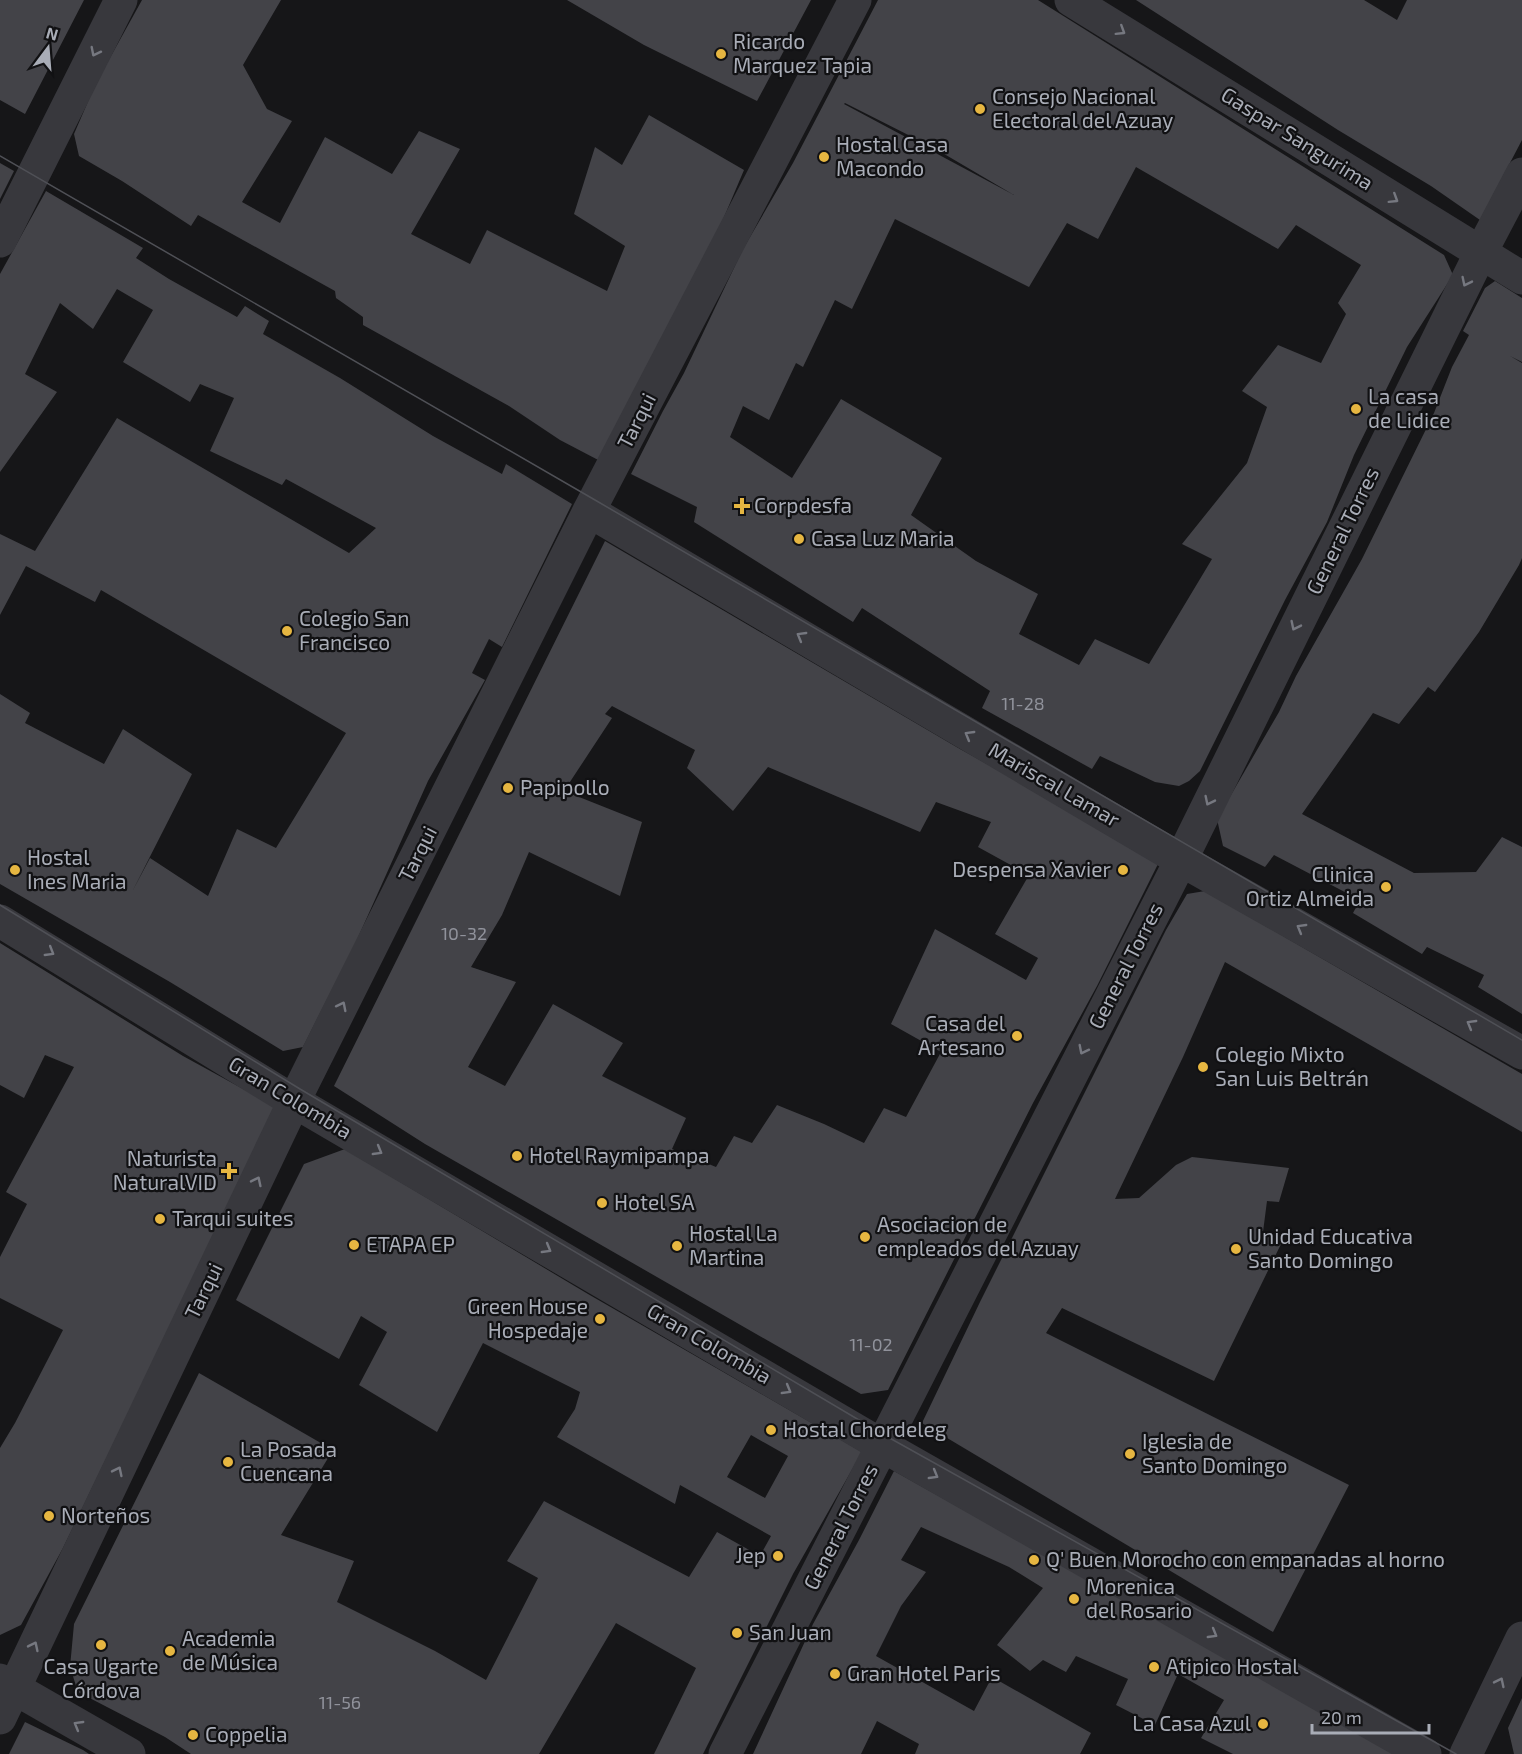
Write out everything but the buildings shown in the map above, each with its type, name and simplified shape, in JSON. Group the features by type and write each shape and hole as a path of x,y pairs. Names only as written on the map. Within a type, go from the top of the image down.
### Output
{"street":[{"path":"0,241 121,0"},
{"name":"Tarqui","path":"0,1718 7,1684 295,1102 589,512 855,0"},
{"name":"Gaspar Sangurima","path":"1071,0 1522,278"},
{"name":"General Torres","path":"724,1754 1180,860 1481,252 1522,174"},
{"name":"Mariscal Lamar","path":"589,512 1180,860 1522,1053"},
{"name":"Gran Colombia","path":"0,921 295,1102 883,1446 1425,1754"},
{"path":"1466,1754 1522,1638"},
{"path":"7,1684 129,1754"}],"tram line":[{"path":"0,156 1522,1040"},
{"path":"0,905 300,1089 886,1436 1456,1754"}],"place":[{"name":"Ricardo Marquez Tapia","path":"721,54"},
{"name":"Consejo Nacional Electoral del Azuay","path":"980,109"},
{"name":"Hostal Casa Macondo","path":"824,157"},
{"name":"La casa de Lidice","path":"1356,409"},
{"name":"Corpdesfa","path":"742,506"},
{"name":"Casa Luz Maria","path":"799,539"},
{"name":"Colegio San Francisco","path":"287,631"},
{"name":"Papipollo","path":"508,788"},
{"name":"Hostal Ines Maria","path":"15,870"},
{"name":"Despensa Xavier","path":"1123,870"},
{"name":"Clinica Ortiz Almeida","path":"1386,887"},
{"name":"Casa del Artesano","path":"1017,1036"},
{"name":"Colegio Mixto San Luis Beltrán","path":"1203,1067"},
{"name":"Hotel Raymipampa","path":"517,1156"},
{"name":"Naturista NaturalVID","path":"229,1171"},
{"name":"Hotel SA","path":"602,1203"},
{"name":"Tarqui suites","path":"160,1219"},
{"name":"Asociacion de empleados del Azuay","path":"865,1237"},
{"name":"ETAPA EP","path":"354,1245"},
{"name":"Hostal La Martina","path":"677,1246"},
{"name":"Unidad Educativa Santo Domingo","path":"1236,1249"},
{"name":"Green House Hospedaje","path":"600,1319"},
{"name":"Hostal Chordeleg","path":"771,1430"},
{"name":"Iglesia de Santo Domingo","path":"1130,1454"},
{"name":"La Posada Cuencana","path":"228,1462"},
{"name":"Norteños","path":"49,1516"},
{"name":"Jep","path":"778,1556"},
{"name":"Q' Buen Morocho con empanadas al horno","path":"1034,1560"},
{"name":"Morenica del Rosario","path":"1074,1599"},
{"name":"San Juan","path":"737,1633"},
{"name":"Casa Ugarte Córdova","path":"101,1645"},
{"name":"Academia de Música","path":"170,1651"},
{"name":"Atipico Hostal","path":"1154,1667"},
{"name":"Gran Hotel Paris","path":"835,1674"},
{"name":"La Casa Azul","path":"1263,1724"},
{"name":"Coppelia","path":"193,1735"}]}
